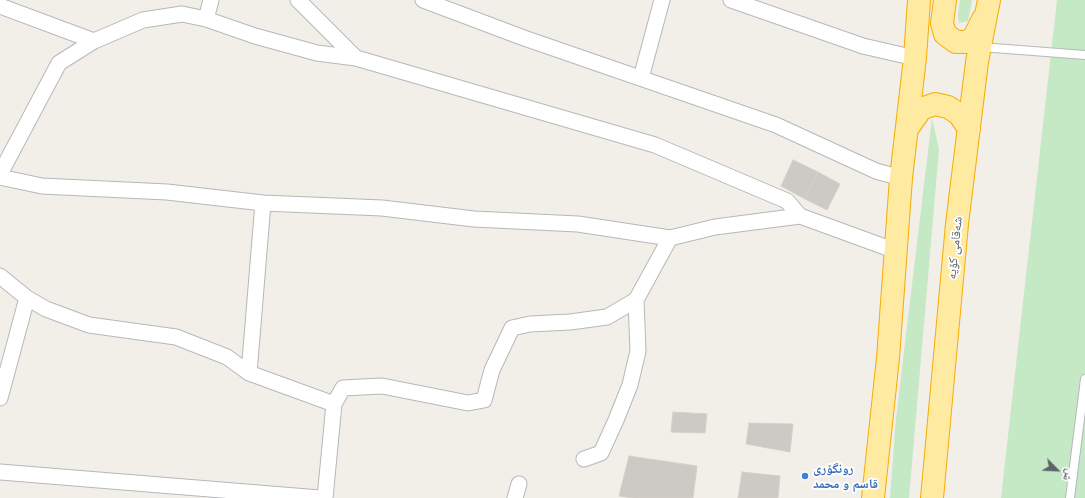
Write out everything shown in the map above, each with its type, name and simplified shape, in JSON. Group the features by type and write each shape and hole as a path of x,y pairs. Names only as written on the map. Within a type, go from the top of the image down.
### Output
{"highway":[{"path":"873,498 888,358 901,178 915,58 919,0"},
{"path":"945,0 942,23 945,34 956,42 966,42 974,37 988,5"},
{"name":"شەقامی کۆیە","path":"932,498 957,224 980,47 988,5"},
{"path":"907,129 921,109 935,104 948,107 959,114 969,129"}],"street":[{"path":"206,19 211,0"},
{"path":"298,0 356,58"},
{"path":"424,0 524,38 776,125 876,170 901,178"},
{"path":"641,78 662,0"},
{"path":"731,0 863,46 915,58"},
{"path":"0,6 94,41"},
{"path":"800,216 787,201 655,145 356,58 317,53 255,36 206,19 182,14 143,20 94,41 59,63 0,176 42,186 167,192 263,203 382,208 474,219 578,224 670,238 715,226 800,216 896,251"},
{"path":"249,373 263,203"},
{"path":"584,459 601,453 630,385 638,351 636,300 670,238"},
{"path":"0,276 27,298 46,309 89,325 176,337 227,357 249,373 334,404"},
{"path":"0,398 27,298"},
{"path":"325,498 334,404 343,388 382,386 468,403 484,400 492,370 512,328 530,324 570,322 606,316 636,300"},
{"path":"0,472 320,498"}],"lane":[{"path":"980,47 1085,55"},
{"path":"1070,498 1085,379"}],"green space":[{"path":"960,0 972,0 968,21 959,23 958,15"},
{"path":"1057,0 1085,0 1085,498 1001,498"},
{"path":"932,118 939,149 909,498 890,498 896,418"}],"building":[{"path":"793,160 818,172 805,199 781,186"},
{"path":"818,172 840,184 827,210 805,199"},
{"path":"673,412 707,414 705,433 671,432"},
{"path":"749,423 793,424 790,452 746,444"},
{"path":"629,456 697,466 693,498 633,498 619,496"},
{"path":"742,472 780,476 778,498 738,498"}],"place":[{"name":"رونگۆری قاسم و محمد","path":"805,476"}]}
